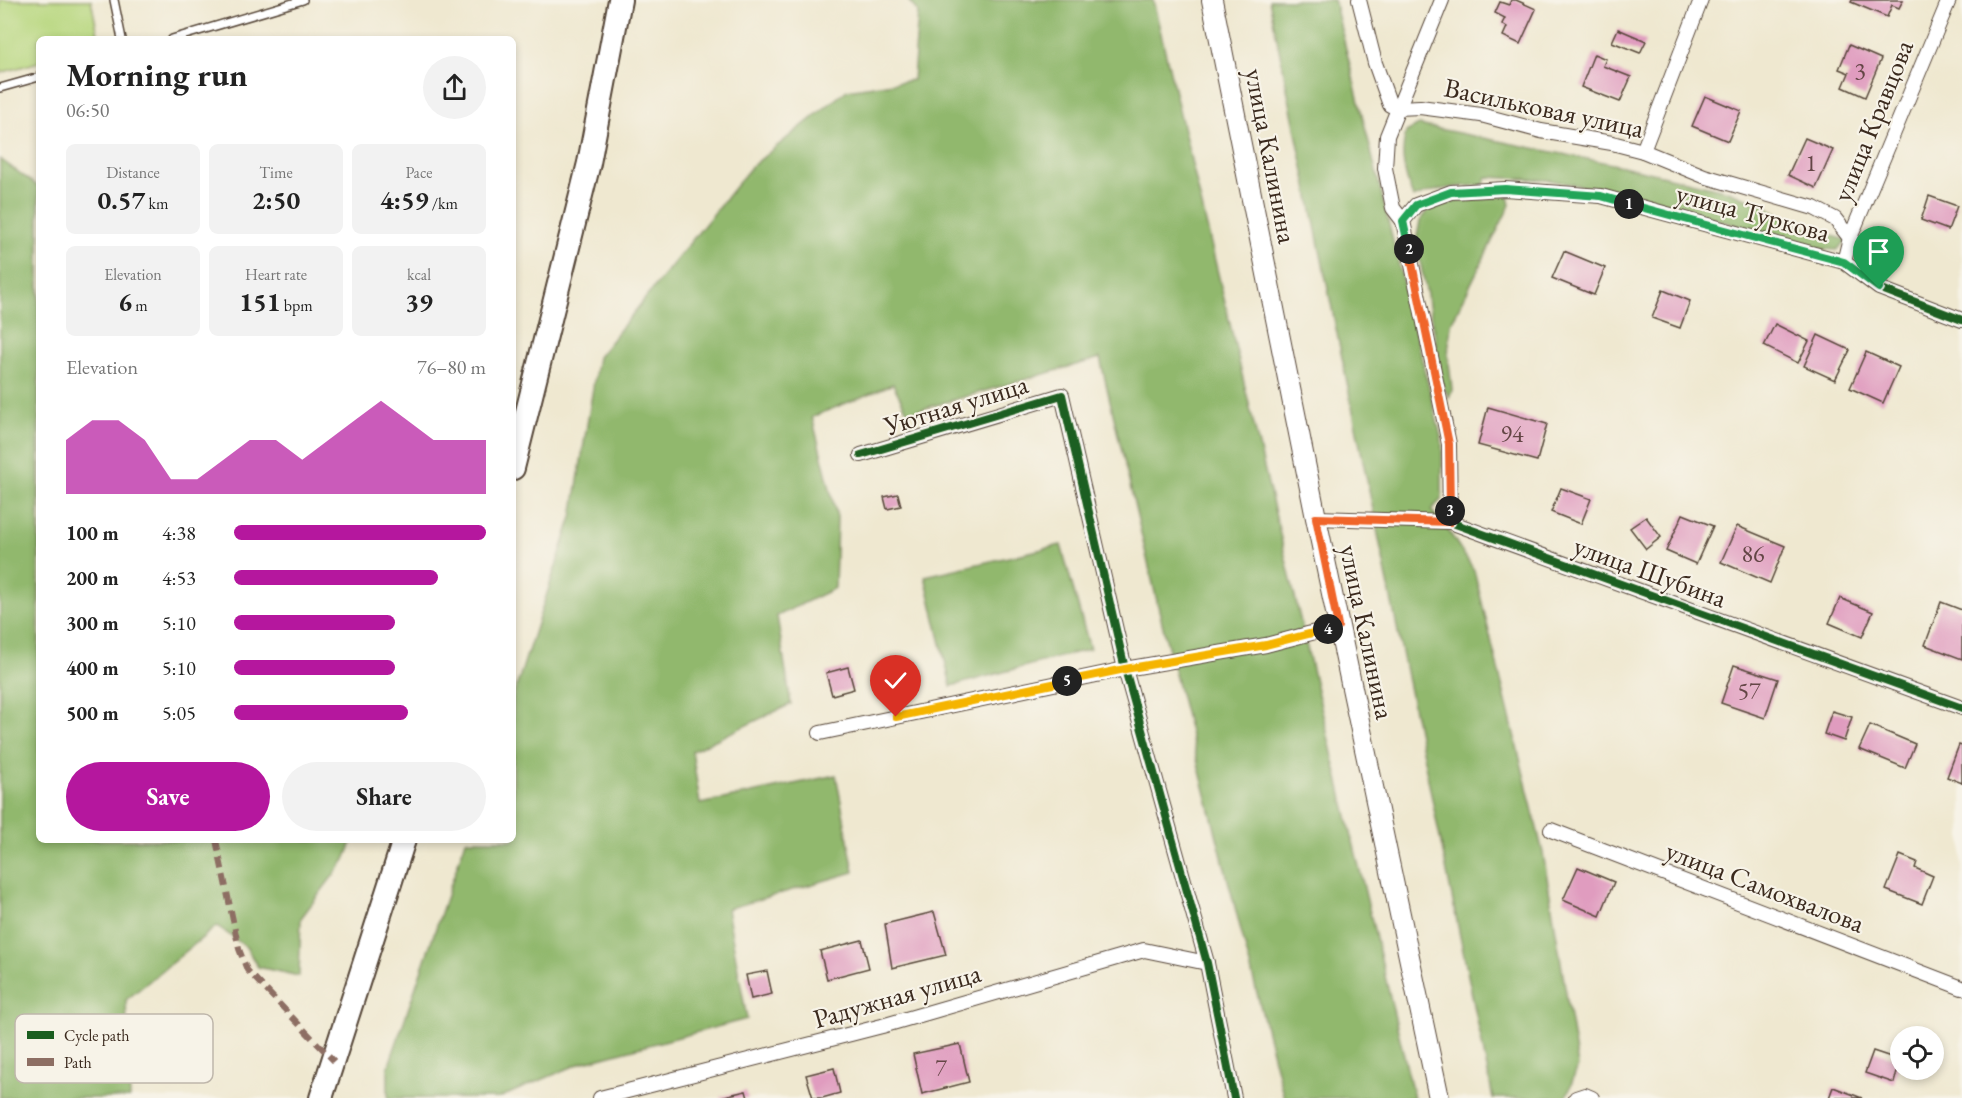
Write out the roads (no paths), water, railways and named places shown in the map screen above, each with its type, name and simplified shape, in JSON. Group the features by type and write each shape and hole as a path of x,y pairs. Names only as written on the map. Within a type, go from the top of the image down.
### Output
{"main road":[{"path":"516,456 589,162 620,0"},
{"name":"улица Калинина","path":"1212,0 1338,626 1439,1098"},
{"path":"321,1098 403,843"}],"street":[{"path":"1359,0 1374,63 1390,105 1398,108"},
{"path":"1442,0 1387,136 1385,168 1393,208 1403,221 1449,444 1450,522"},
{"path":"1643,151 1701,0"},
{"name":"улица Кравцова","path":"1844,262 1850,238 1948,0"},
{"name":"Васильковая улица","path":"1398,108 1420,107 1481,115 1541,131 1612,143 1643,151 1704,176 1814,208 1835,219 1850,238"},
{"name":"улица Туркова","path":"1403,221 1416,205 1451,192 1505,189 1601,196 1844,262 1879,288 1962,320"},
{"name":"Уютная улица","path":"861,455 1062,395 1125,669"},
{"name":"улица Шубина","path":"1316,518 1450,522 1962,708"},
{"path":"820,733 1125,669 1266,645 1338,626"},
{"path":"1125,669 1207,963 1234,1098"},
{"name":"улица Самохвалова","path":"1551,830 1962,988"},
{"name":"Радужная улица","path":"600,1098 882,1026 1144,950 1207,963"},
{"path":"1576,1098 1585,1095 1592,1098"}],"lane":[{"path":"114,0 121,36"},
{"path":"182,36 303,0"},
{"path":"0,88 36,78"}]}
